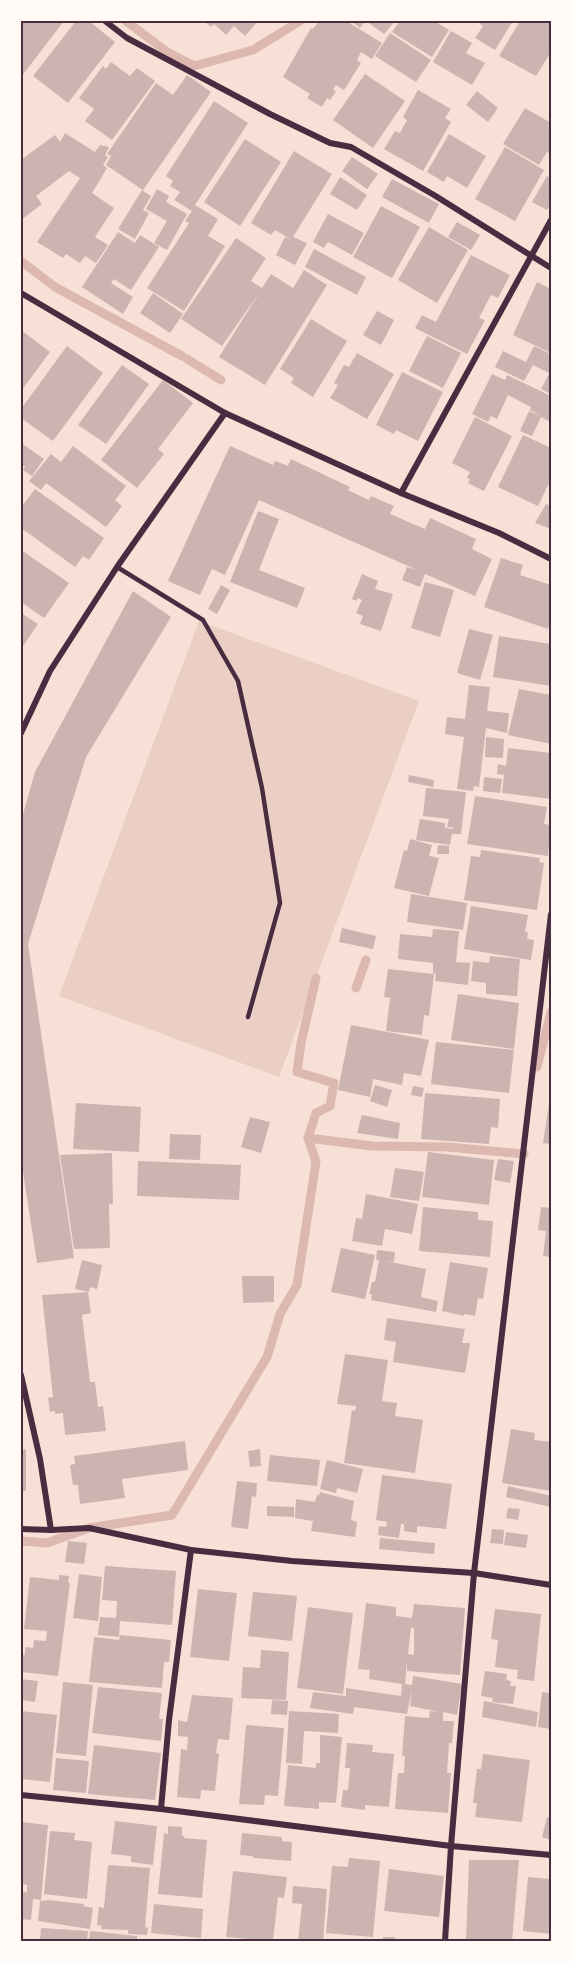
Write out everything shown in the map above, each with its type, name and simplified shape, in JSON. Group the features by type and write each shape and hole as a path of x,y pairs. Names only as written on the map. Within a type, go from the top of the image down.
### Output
{"street":[{"path":"105,21 127,38 270,114 330,143 351,147 434,195 551,268"},
{"path":"401,493 551,220"},
{"path":"21,294 225,413 401,493 499,533 551,559"},
{"path":"21,733 50,672 117,567 225,413"},
{"path":"445,1941 474,1573 551,914"},
{"path":"21,1375 40,1460 51,1530"},
{"path":"21,1529 89,1528 191,1550 292,1561 474,1573 551,1585"},
{"path":"161,1809 169,1720 191,1550"},
{"path":"21,1795 161,1809 451,1846 551,1855"}],"lane":[{"path":"117,567 203,620 238,681 262,788 280,903 248,1017"}],"shaded area":[{"path":"199,621 419,701 279,1077 59,996"}],"building":[{"path":"21,21 64,21 21,77"},
{"path":"76,21 89,21 115,42 68,103 33,76"},
{"path":"204,21 258,21 245,36 234,26 226,35 214,24 211,27"},
{"path":"319,21 346,21 382,43 372,59 361,52 357,60 361,63 344,90 336,85 333,90 336,91 330,100 327,98 322,107 307,98 310,94 283,77 311,28 313,29"},
{"path":"351,21 365,21 360,28"},
{"path":"366,21 395,21 384,34"},
{"path":"400,21 434,21 449,30 432,57 392,32"},
{"path":"476,21 513,21 495,50 475,38 483,26"},
{"path":"520,21 551,21 551,52 536,76 499,56"},
{"path":"451,31 472,43 466,53 485,63 472,85 433,62"},
{"path":"390,33 431,60 416,82 375,56"},
{"path":"111,62 130,76 137,68 155,81 112,140 85,121 94,109 79,98 103,66 106,69"},
{"path":"365,74 405,101 373,148 333,120"},
{"path":"187,75 211,92 143,190 106,165 111,156 107,154 156,83 173,95"},
{"path":"418,90 451,109 445,118 451,122 423,171 384,149 395,131 400,133 407,120 403,117"},
{"path":"477,91 498,108 488,122 466,105"},
{"path":"214,101 248,123 195,205 218,219 208,236 225,246 184,311 147,288 189,223 185,221 192,211 174,200 180,192 170,186 173,181 166,176"},
{"path":"525,108 551,123 551,154 547,152 539,165 503,144"},
{"path":"65,133 95,152 100,145 109,147 105,155 108,157 103,165 107,168 92,193 114,208 95,237 108,245 96,263 85,256 80,263 66,254 63,258 37,242 80,178 69,171 36,196 42,204 21,220 21,160 55,135 60,142"},
{"path":"449,134 486,156 467,188 447,176 444,182 427,172"},
{"path":"245,139 281,162 240,226 204,202"},
{"path":"505,147 544,170 515,221 475,199"},
{"path":"294,151 332,174 293,237 307,243 295,265 276,255 285,237 292,240 275,230 271,235 251,223"},
{"path":"352,157 378,174 367,189 342,171"},
{"path":"547,176 551,178 551,203 547,210 532,202"},
{"path":"340,177 367,195 357,210 330,194"},
{"path":"392,179 439,204 429,223 382,197"},
{"path":"157,189 169,196 166,202 187,214 167,250 154,243 167,221 146,209"},
{"path":"142,190 151,196 143,210 149,213 135,239 118,229"},
{"path":"381,206 420,227 392,278 353,257"},
{"path":"328,214 364,233 352,255 328,242 324,248 313,242"},
{"path":"457,222 480,235 471,250 448,237"},
{"path":"429,227 468,250 437,303 398,280"},
{"path":"118,232 135,243 140,235 159,247 131,290 114,279 111,283 133,297 123,314 82,287"},
{"path":"236,238 266,258 251,281 262,288 271,274 293,288 304,270 327,285 265,385 219,357 261,290 222,346 181,319"},
{"path":"314,249 366,277 357,295 305,267"},
{"path":"471,255 510,275 498,298 491,295 479,318 485,320 467,354 415,328 422,315 436,322"},
{"path":"537,282 551,289 551,353 513,335"},
{"path":"153,293 183,314 170,333 140,313"},
{"path":"377,311 394,320 381,345 363,335"},
{"path":"311,319 347,341 313,397 291,383 294,378 280,369"},
{"path":"21,330 50,352 21,391"},
{"path":"427,336 461,353 443,388 409,371"},
{"path":"67,346 103,373 53,441 21,418 21,409"},
{"path":"534,346 551,354 549,373 533,365 524,381 495,367 503,351 526,362"},
{"path":"357,353 394,374 367,419 330,398 338,385 334,383 344,365 349,367"},
{"path":"122,365 149,384 106,444 78,425"},
{"path":"551,370 551,394 541,389"},
{"path":"402,372 443,392 418,441 396,430 394,434 376,425"},
{"path":"492,374 505,380 507,375 551,396 551,422 541,417 532,436 520,431 529,411 541,416 530,410 531,407 508,395 497,419 491,416 488,422 472,414"},
{"path":"163,380 193,403 158,449 164,454 137,488 101,460"},
{"path":"475,417 512,436 484,491 468,483 470,479 467,478 470,472 452,463"},
{"path":"523,435 551,448 551,479 538,506 498,487"},
{"path":"21,443 44,459 32,476 23,470 25,467 21,464"},
{"path":"73,446 126,486 115,500 122,506 106,527 46,483 41,490 29,481 51,454 61,462"},
{"path":"230,446 273,465 275,461 288,466 291,459 350,487 348,490 369,500 371,496 394,506 390,514 425,529 430,518 476,539 472,549 492,559 475,596 425,574 420,587 402,580 407,567 417,570 259,500 225,575 212,569 200,595 168,581"},
{"path":"35,489 104,538 89,560 83,556 75,567 21,528 21,508"},
{"path":"546,504 551,506 551,529 535,523"},
{"path":"258,511 279,519 259,570 305,588 297,608 230,582"},
{"path":"21,550 69,583 44,618 21,602"},
{"path":"501,558 523,565 520,575 551,585 551,619 548,629 484,607"},
{"path":"362,574 378,581 375,589 393,594 381,631 360,624 363,616 356,613 362,600 352,599"},
{"path":"425,582 454,590 440,637 411,628"},
{"path":"221,585 230,590 217,614 208,609"},
{"path":"133,591 171,617 86,757 28,944 74,1258 37,1263 21,1159 21,821 35,772"},
{"path":"21,613 38,624 21,649"},
{"path":"469,629 493,635 480,680 457,673"},
{"path":"499,636 551,644 551,686 493,677"},
{"path":"469,685 490,687 487,711 509,713 507,733 486,728 479,787 474,786 473,791 457,789 464,737 445,734 447,717 465,719"},
{"path":"519,689 551,695 551,744 508,735"},
{"path":"486,737 504,739 503,758 485,757"},
{"path":"508,748 551,753 551,799 502,793 504,775 497,774 498,764 506,766"},
{"path":"409,775 434,780 433,787 408,782"},
{"path":"484,777 502,779 500,793 483,791"},
{"path":"426,788 466,792 461,834 452,834 450,845 416,840 420,819 445,823 445,828 454,828 447,827 449,819 423,816"},
{"path":"475,796 547,807 544,824 551,825 548,856 467,844"},
{"path":"410,839 432,845 429,856 439,858 429,896 394,888 404,850 407,851"},
{"path":"438,845 449,846 449,854 437,854"},
{"path":"481,850 540,858 539,862 544,863 537,910 464,900 471,856 480,857"},
{"path":"411,894 467,903 463,930 407,922"},
{"path":"471,906 528,915 525,932 528,932 527,939 534,940 531,960 464,949"},
{"path":"342,928 376,936 373,949 339,942"},
{"path":"433,929 459,931 456,962 470,963 468,985 435,981 433,963 398,959 400,934 432,937"},
{"path":"490,956 520,959 517,996 486,994 486,983 471,981 473,961 489,963"},
{"path":"388,969 434,974 429,1016 424,1015 422,1035 386,1031 390,998 384,997"},
{"path":"458,994 519,1003 514,1049 451,1040"},
{"path":"351,1025 429,1040 421,1076 404,1073 402,1085 373,1079 370,1097 338,1090"},
{"path":"436,1042 514,1050 509,1093 431,1084"},
{"path":"375,1085 392,1090 387,1107 370,1101"},
{"path":"413,1086 424,1088 422,1097 411,1095"},
{"path":"425,1093 500,1099 498,1128 491,1127 489,1144 421,1139"},
{"path":"551,1097 551,1144 543,1143"},
{"path":"76,1103 141,1107 139,1152 73,1149"},
{"path":"362,1115 400,1123 398,1139 357,1133"},
{"path":"250,1117 270,1122 261,1153 241,1147"},
{"path":"170,1134 201,1135 200,1160 169,1159"},
{"path":"428,1152 494,1160 489,1205 422,1197"},
{"path":"112,1153 113,1204 109,1204 110,1248 74,1249 60,1155"},
{"path":"498,1159 514,1161 510,1183 494,1180"},
{"path":"138,1161 241,1165 239,1200 137,1196"},
{"path":"395,1168 424,1172 419,1201 390,1197"},
{"path":"366,1194 418,1204 412,1234 385,1229 382,1246 352,1241 356,1218 362,1219"},
{"path":"423,1207 478,1212 478,1220 493,1221 490,1257 419,1251"},
{"path":"541,1207 551,1208 551,1257 543,1256 546,1231 538,1230"},
{"path":"341,1248 375,1255 365,1299 331,1292"},
{"path":"377,1250 395,1252 394,1262 385,1261 426,1269 421,1297 438,1301 436,1312 371,1300 372,1294 369,1294 372,1282 375,1282 379,1260 376,1260"},
{"path":"82,1260 102,1265 97,1289 90,1287 89,1292 75,1289"},
{"path":"450,1262 488,1268 483,1299 478,1298 475,1316 442,1311"},
{"path":"242,1276 274,1276 274,1302 243,1303"},
{"path":"88,1292 91,1313 82,1315 90,1382 95,1382 98,1407 103,1406 106,1431 65,1435 63,1413 50,1412 48,1398 53,1397 42,1295"},
{"path":"387,1318 465,1329 462,1343 470,1343 465,1373 393,1362 396,1342 384,1340"},
{"path":"345,1354 388,1360 382,1401 397,1403 395,1416 423,1420 415,1473 344,1463 352,1410 355,1411 356,1406 337,1404"},
{"path":"511,1429 535,1433 534,1440 551,1442 551,1491 502,1483"},
{"path":"185,1441 188,1470 122,1479 125,1498 80,1504 78,1485 73,1485 70,1465 75,1464 74,1456"},
{"path":"26,1449 26,1491 21,1491 21,1450"},
{"path":"260,1449 261,1466 250,1467 248,1451"},
{"path":"270,1455 320,1460 317,1486 267,1481"},
{"path":"327,1460 363,1469 357,1493 337,1488 336,1493 320,1489"},
{"path":"382,1475 452,1484 446,1529 417,1526 417,1533 404,1531 404,1524 401,1524 399,1538 378,1535 379,1526 386,1527 387,1522 376,1520"},
{"path":"237,1481 257,1483 256,1497 252,1496 248,1529 231,1527"},
{"path":"508,1486 551,1496 551,1507 506,1497"},
{"path":"320,1492 354,1501 351,1520 357,1522 355,1537 311,1531 313,1521 295,1518 296,1499 315,1502"},
{"path":"267,1506 294,1507 294,1517 267,1516"},
{"path":"508,1508 520,1509 518,1520 506,1518"},
{"path":"492,1529 504,1530 503,1544 490,1543"},
{"path":"506,1532 528,1535 526,1548 504,1545"},
{"path":"380,1538 435,1543 434,1554 379,1549"},
{"path":"68,1541 87,1543 84,1564 65,1562"},
{"path":"105,1566 176,1571 172,1625 120,1621 119,1637 98,1635 100,1617 116,1618 117,1601 102,1600"},
{"path":"79,1574 102,1577 98,1621 73,1618"},
{"path":"59,1575 69,1576 68,1583 70,1583 58,1676 21,1672 21,1655 25,1655 25,1647 33,1648 34,1640 46,1641 47,1631 24,1629 30,1577 59,1580"},
{"path":"198,1589 237,1593 229,1661 190,1657"},
{"path":"253,1592 297,1596 292,1641 248,1636"},
{"path":"366,1603 396,1607 396,1616 412,1618 414,1604 465,1608 460,1675 407,1671 407,1660 405,1684 412,1685 413,1676 462,1684 457,1715 443,1712 443,1721 454,1721 452,1743 449,1743 447,1773 451,1773 448,1813 395,1809 398,1773 404,1773 405,1756 402,1756 405,1716 429,1718 430,1711 440,1712 410,1706 412,1689 407,1714 354,1707 353,1714 310,1708 313,1692 346,1696 346,1688 401,1696 402,1684 369,1679 370,1670 358,1669","holes":["411,1628 414,1628 414,1655 408,1654"]},
{"path":"308,1607 353,1613 343,1694 297,1688"},
{"path":"495,1609 541,1614 534,1681 517,1679 518,1670 495,1667 498,1640 491,1639"},
{"path":"120,1635 171,1640 169,1662 164,1662 162,1688 89,1682 94,1637 119,1640"},
{"path":"261,1650 289,1652 286,1700 241,1698 243,1667 260,1668"},
{"path":"485,1671 507,1674 506,1680 511,1681 510,1686 516,1686 513,1704 492,1702 493,1698 481,1696"},
{"path":"21,1679 38,1681 35,1702 21,1700"},
{"path":"63,1682 93,1685 86,1756 56,1753"},
{"path":"98,1687 162,1693 159,1719 163,1719 161,1741 92,1733"},
{"path":"542,1692 551,1693 551,1729 538,1727"},
{"path":"192,1695 233,1698 229,1740 218,1739 216,1753 219,1754 215,1791 201,1790 200,1799 177,1797 181,1749 187,1750 188,1737 178,1736 178,1720 187,1722"},
{"path":"272,1700 288,1701 287,1715 271,1714"},
{"path":"484,1701 538,1712 536,1727 482,1717"},
{"path":"21,1711 57,1715 50,1782 21,1779"},
{"path":"289,1711 339,1714 338,1733 304,1731 302,1764 286,1763"},
{"path":"246,1725 284,1728 278,1796 265,1795 264,1805 239,1804"},
{"path":"320,1735 342,1737 336,1803 319,1802 319,1809 284,1806 288,1765 316,1768 316,1763 320,1763"},
{"path":"347,1743 373,1745 372,1752 394,1754 389,1807 365,1805 365,1810 341,1807 343,1790 348,1790 350,1768 345,1768"},
{"path":"94,1745 161,1753 155,1800 88,1794"},
{"path":"483,1754 530,1760 522,1822 475,1817 477,1803 473,1803 477,1769 481,1769"},
{"path":"56,1758 89,1761 86,1793 53,1790"},
{"path":"547,1817 551,1818 551,1840 542,1837"},
{"path":"115,1821 157,1826 153,1865 131,1862 131,1856 111,1854"},
{"path":"21,1822 48,1825 41,1900 33,1899 31,1920 21,1919 21,1892 27,1892 27,1885 21,1884"},
{"path":"168,1826 182,1827 184,1838 207,1840 202,1898 158,1894 164,1833 168,1834"},
{"path":"50,1831 75,1833 74,1840 92,1842 87,1899 44,1894"},
{"path":"242,1833 282,1837 282,1841 292,1842 291,1861 240,1855"},
{"path":"349,1858 380,1861 373,1937 326,1933 332,1866 348,1867"},
{"path":"469,1860 519,1860 512,1941 466,1941"},
{"path":"108,1865 150,1868 145,1927 148,1928 147,1935 128,1934 128,1930 101,1929 102,1926 97,1925 99,1907 104,1908"},
{"path":"389,1869 444,1876 439,1917 384,1911"},
{"path":"233,1871 287,1877 284,1898 278,1897 273,1941 226,1937"},
{"path":"528,1877 551,1879 551,1934 523,1931"},
{"path":"293,1886 327,1889 323,1941 298,1941 302,1904 292,1903"},
{"path":"40,1901 84,1904 83,1906 93,1908 90,1929 38,1921"},
{"path":"154,1904 203,1909 201,1938 151,1933"},
{"path":"41,1928 88,1931 87,1941 40,1941"},
{"path":"90,1931 137,1936 137,1941 89,1941"},
{"path":"383,1937 395,1937 395,1941 383,1941"}],"waterway":[{"path":"126,21 167,52 194,66 253,50 300,21"},
{"path":"21,261 55,287 182,356"},
{"path":"187,359 221,380"},
{"path":"356,988 366,960"},
{"path":"316,978 301,1043 297,1072 334,1083 330,1106 316,1113 308,1138 372,1146 448,1147 524,1154"},
{"path":"537,1067 551,1012"},
{"path":"21,1541 47,1543 89,1528 172,1515 267,1357 280,1314 297,1285 316,1162 308,1138"}]}
